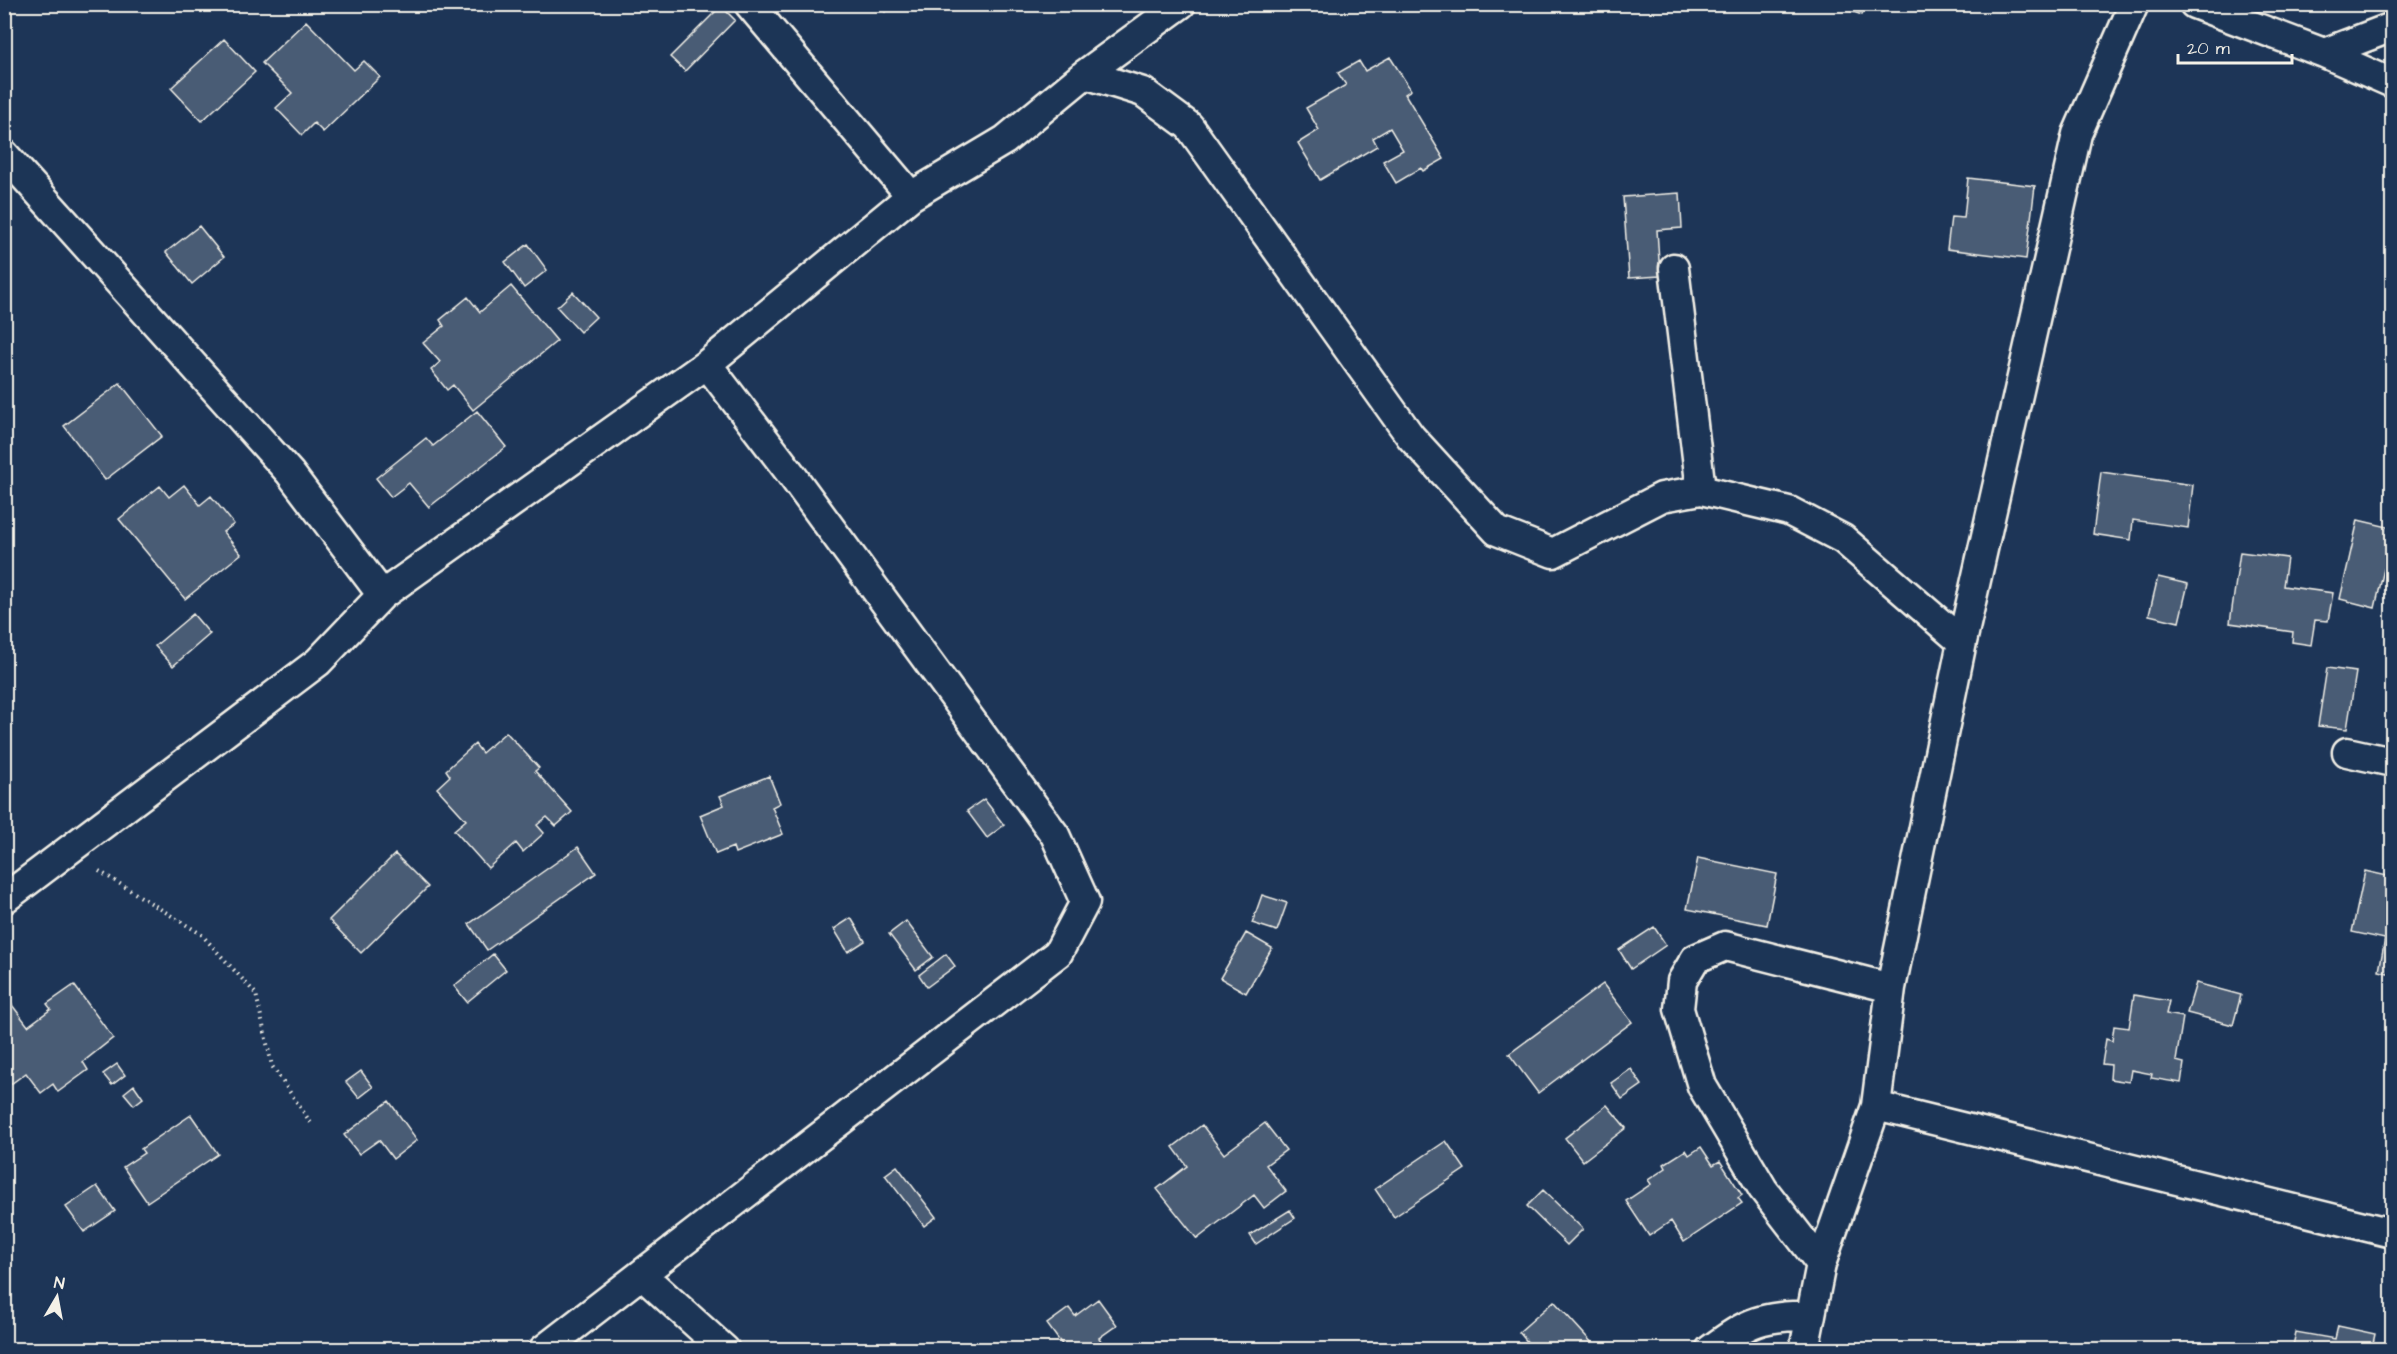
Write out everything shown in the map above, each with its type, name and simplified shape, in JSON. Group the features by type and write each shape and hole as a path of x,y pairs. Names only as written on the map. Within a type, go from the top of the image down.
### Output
{"street":[{"path":"749,4 911,196"},
{"path":"4,899 318,662 382,595 707,364 911,196 1005,140 1085,74 1181,4"},
{"path":"1804,1350 1821,1264 1876,1106 1891,987 1962,642 2077,134 2134,4"},
{"path":"2194,4 2324,53 2392,83"},
{"path":"2324,53 2392,27"},
{"path":"1085,74 1143,92 1188,126 1412,437 1497,531 1553,553 1662,497 1701,490 1790,511 1843,539 1962,642"},
{"path":"4,154 290,473 382,595"},
{"path":"1674,268 1701,490"},
{"path":"543,1350 1058,952 1085,902 1054,835 791,474 707,364"},
{"path":"2347,752 2392,762"},
{"path":"1821,1264 1763,1189 1702,1086 1679,1009 1682,981 1695,959 1725,946 1891,987"},
{"path":"1876,1106 2392,1233"},
{"path":"642,1275 725,1350"},
{"path":"1710,1350 1740,1328 1771,1316 1811,1315"}],"path":[{"path":"63,854 99,871 201,934 209,942 256,994 272,1066 311,1123"}],"building":[{"path":"878,4 893,4 885,12"},
{"path":"1831,4 1865,4 1862,15"},
{"path":"721,6 735,20 685,71 670,57"},
{"path":"306,21 354,70 364,61 380,77 323,132 314,123 302,135 276,108 292,93 262,63"},
{"path":"224,39 255,72 202,121 171,88"},
{"path":"1390,57 1411,90 1405,94 1444,159 1423,171 1421,168 1396,183 1383,161 1403,150 1390,128 1373,138 1377,146 1320,180 1298,143 1319,130 1306,108 1346,85 1338,73 1359,61 1365,71"},
{"path":"1968,178 2035,186 2026,259 1947,249 1951,217 1964,218"},
{"path":"1680,193 1682,228 1657,230 1660,276 1629,278 1623,197"},
{"path":"199,226 224,257 192,284 166,252"},
{"path":"528,244 547,270 524,288 505,262"},
{"path":"511,286 557,341 473,410 453,385 447,390 431,370 440,362 423,343 444,326 440,320 468,297 480,312"},
{"path":"573,292 596,317 580,332 557,307"},
{"path":"120,383 162,436 105,480 64,426"},
{"path":"477,411 506,447 429,507 409,483 391,497 376,478 426,438 433,446"},
{"path":"2101,472 2193,485 2188,528 2133,520 2131,540 2093,534"},
{"path":"184,485 200,505 211,496 234,524 223,532 241,554 185,599 119,519 160,486 169,497"},
{"path":"2358,520 2392,528 2389,543 2392,544 2392,570 2384,569 2375,608 2340,599"},
{"path":"2240,552 2287,558 2283,586 2333,593 2328,621 2315,620 2311,645 2292,642 2293,632 2230,623"},
{"path":"2158,577 2188,584 2179,622 2149,615"},
{"path":"193,614 210,634 173,666 155,646"},
{"path":"2327,668 2356,672 2347,729 2318,726"},
{"path":"506,732 539,768 535,771 572,812 556,826 547,817 537,825 544,833 523,852 516,843 488,868 454,830 466,820 437,788 450,776 446,770 475,744 482,753"},
{"path":"769,776 780,803 772,807 783,834 735,853 733,847 716,854 700,815 724,805 720,796"},
{"path":"984,799 1004,825 987,838 967,811"},
{"path":"578,847 596,873 487,950 469,924"},
{"path":"395,854 428,887 361,953 329,920"},
{"path":"1698,858 1777,874 1767,925 1687,909"},
{"path":"2365,871 2392,877 2392,974 2379,971 2385,939 2352,932"},
{"path":"1262,895 1287,903 1277,931 1252,923"},
{"path":"851,918 865,941 848,952 834,929"},
{"path":"906,921 933,957 916,970 889,934"},
{"path":"1654,927 1666,945 1631,969 1619,950"},
{"path":"1246,933 1272,948 1246,993 1220,978"},
{"path":"493,954 506,970 467,1002 454,986"},
{"path":"946,954 955,966 927,987 919,975"},
{"path":"2196,983 2241,995 2233,1025 2187,1013"},
{"path":"1603,984 1632,1022 1538,1093 1509,1054"},
{"path":"74,985 113,1038 83,1062 88,1070 58,1092 53,1084 41,1093 26,1073 4,1089 4,1004 9,1001 28,1026 51,1009 47,1004"},
{"path":"2134,995 2169,1001 2166,1014 2183,1017 2176,1061 2184,1063 2181,1083 2151,1078 2152,1074 2131,1070 2129,1082 2110,1079 2111,1065 2102,1064 2106,1039 2112,1041 2114,1026 2129,1028"},
{"path":"117,1064 125,1075 112,1085 103,1074"},
{"path":"1631,1069 1642,1085 1622,1099 1611,1083"},
{"path":"361,1071 373,1087 359,1098 346,1082"},
{"path":"134,1085 143,1098 134,1105 124,1093"},
{"path":"389,1101 417,1140 393,1159 379,1140 359,1154 344,1135"},
{"path":"1607,1105 1626,1128 1583,1161 1565,1138"},
{"path":"191,1115 218,1154 147,1202 123,1167 144,1153 141,1149"},
{"path":"1265,1123 1286,1150 1266,1165 1286,1191 1264,1208 1254,1195 1197,1239 1157,1189 1187,1166 1173,1147 1202,1125 1224,1154"},
{"path":"1446,1141 1465,1169 1394,1217 1375,1189"},
{"path":"1701,1147 1713,1165 1720,1161 1742,1195 1738,1198 1742,1203 1684,1242 1671,1221 1649,1236 1626,1201 1651,1184 1648,1180 1666,1168 1664,1164 1686,1150 1689,1155"},
{"path":"897,1166 936,1217 924,1226 885,1175"},
{"path":"97,1186 115,1211 84,1232 66,1207"},
{"path":"1543,1190 1583,1229 1567,1245 1527,1206"},
{"path":"1290,1210 1295,1218 1256,1244 1250,1235"},
{"path":"1098,1299 1117,1325 1099,1338 1104,1345 1097,1350 1066,1350 1047,1324 1069,1308 1075,1316"},
{"path":"1554,1301 1593,1344 1586,1350 1534,1350 1519,1332"},
{"path":"2338,1326 2375,1334 2372,1348 2382,1350 2292,1350 2296,1332 2335,1339"}]}
